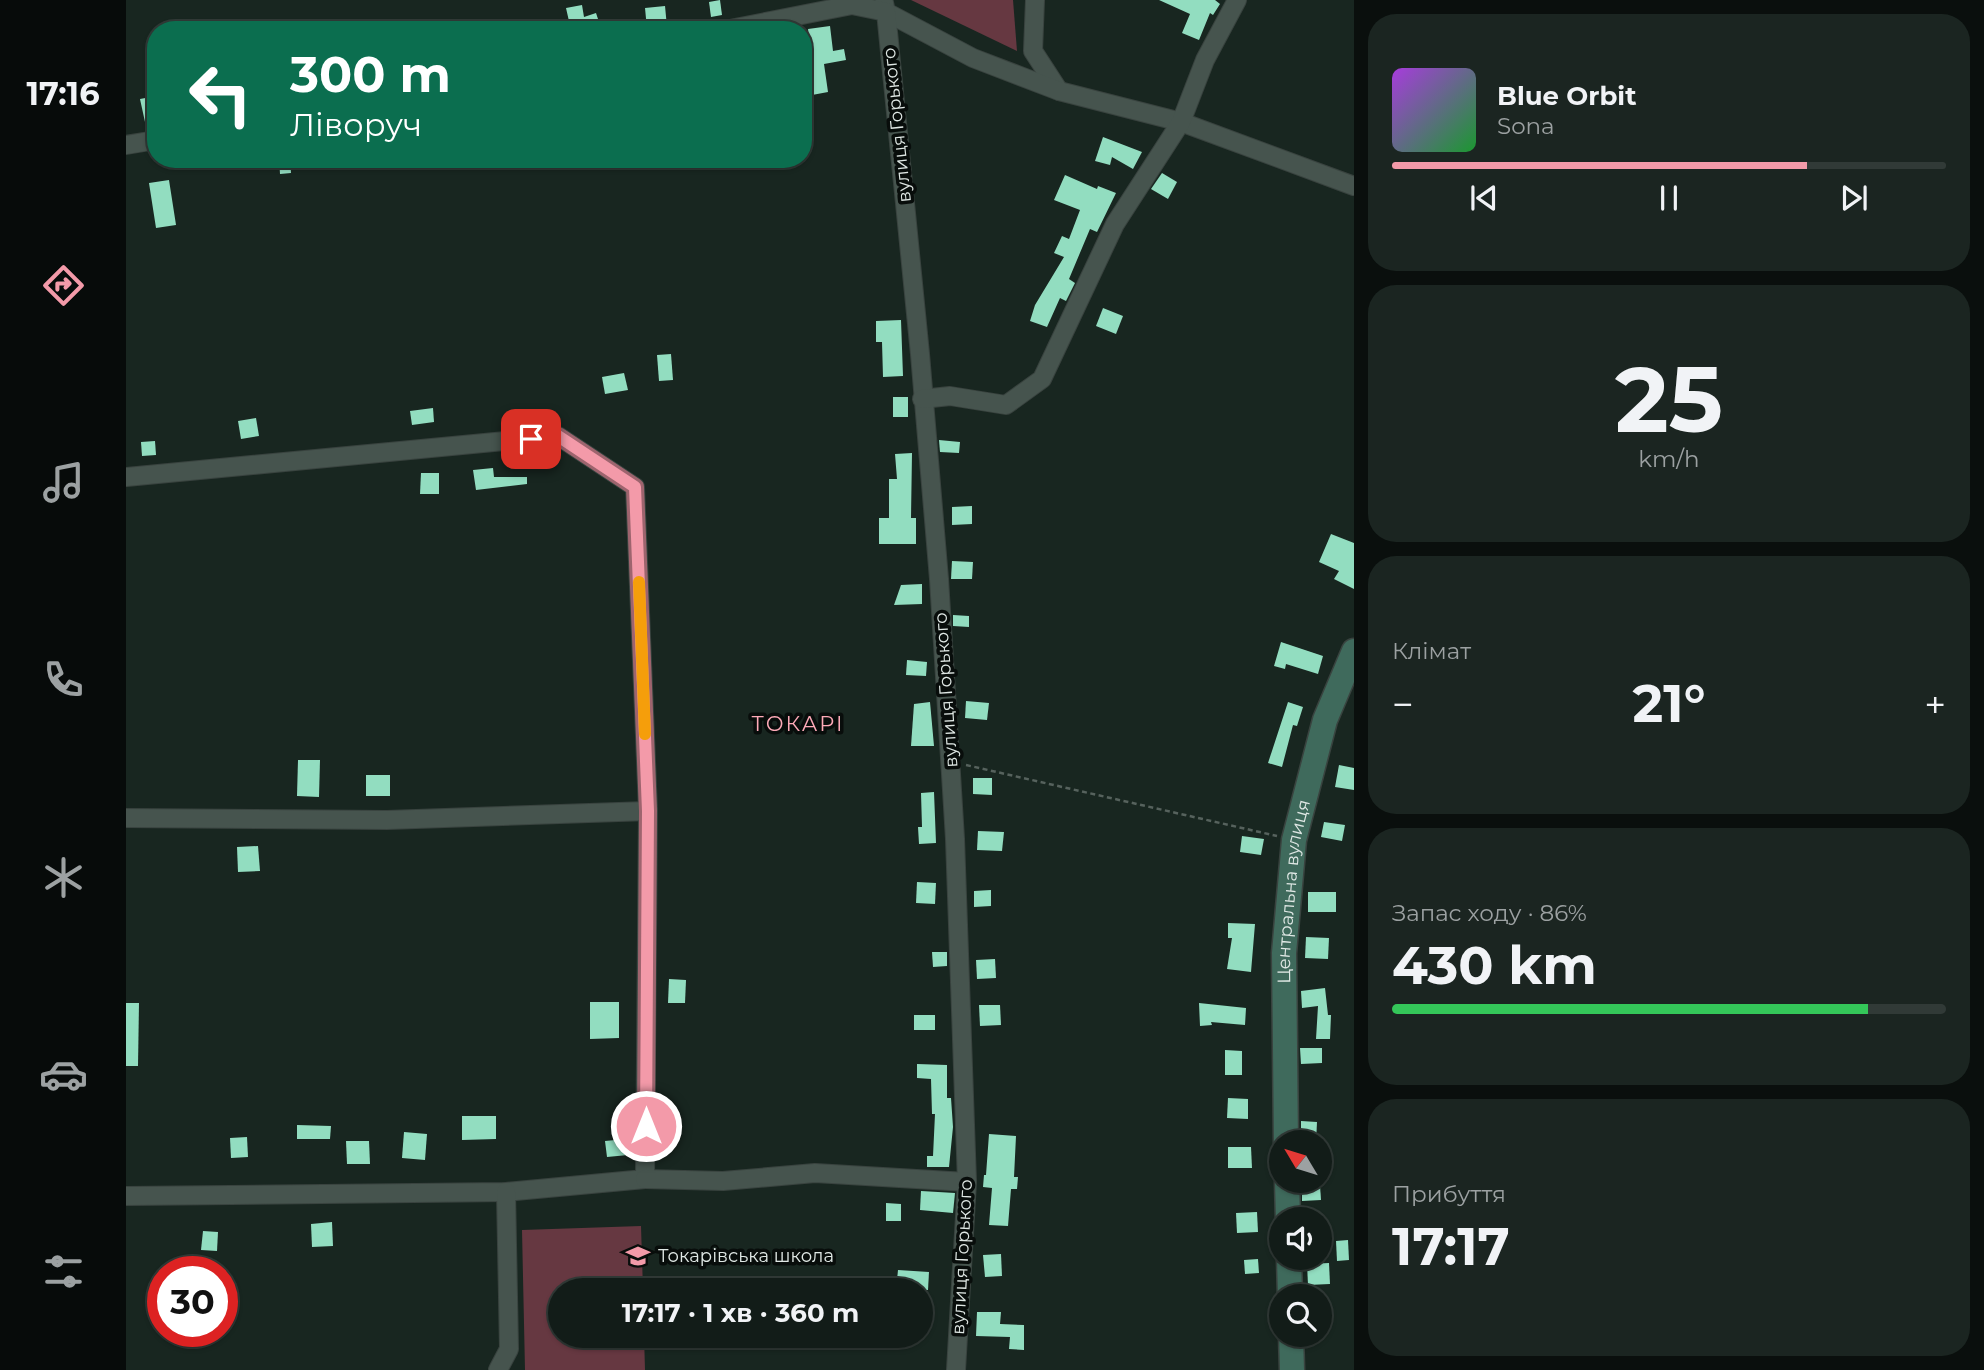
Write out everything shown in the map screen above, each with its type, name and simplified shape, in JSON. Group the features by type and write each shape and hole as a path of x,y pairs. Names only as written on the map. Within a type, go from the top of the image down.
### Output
{"street":[{"path":"1035,0 1033,51 1059,91"},
{"path":"922,399 950,396 1006,405 1042,379 1115,224 1181,122 1205,60 1237,0"},
{"path":"771,21 852,5 885,6 973,58 1059,91 1181,122 1354,186"},
{"name":"вулиця Горького","path":"885,6 939,579 951,762 967,1182 956,1370"},
{"path":"126,145 147,142"},
{"path":"126,477 558,436 635,487 648,811 645,1179"},
{"name":"Центральна вулиця","path":"1286,1130 1284,953 1294,840 1325,720 1354,651"},
{"path":"126,818 387,820 648,811"},
{"path":"126,1196 506,1192 645,1179 723,1181 815,1173 967,1182"},
{"path":"498,1370 509,1349 506,1192"},
{"path":"1291,1347 1292,1370"}],"path":[{"path":"951,762 1294,840"}],"shaded area":[{"path":"911,0 1013,0 1017,51"},
{"path":"641,1226 643,1278 548,1278 548,1348 644,1348 645,1370 525,1370 522,1230"}],"building":[{"path":"720,0 722,15 711,17 709,2"},
{"path":"1159,0 1215,0 1220,4 1213,15 1210,13 1199,40 1182,33 1190,14"},
{"path":"582,5 584,17 596,13 599,21 569,21 566,8"},
{"path":"665,6 666,21 646,21 645,8"},
{"path":"830,26 833,51 844,49 846,60 824,64 828,92 812,95 813,70 812,28"},
{"path":"147,98 145,122 140,99"},
{"path":"1103,137 1142,152 1133,169 1112,157 1110,165 1095,161"},
{"path":"280,168 291,168 291,173 280,174"},
{"path":"1162,173 1177,182 1168,199 1151,189"},
{"path":"1065,175 1097,189 1098,186 1116,193 1097,232 1090,229 1069,279 1075,283 1066,301 1060,298 1047,327 1030,321 1035,305 1064,257 1054,253 1062,236 1069,239 1080,210 1054,200"},
{"path":"169,180 176,225 156,228 149,183"},
{"path":"1103,308 1123,316 1116,334 1096,326"},
{"path":"901,320 903,376 883,377 882,342 876,342 876,321"},
{"path":"671,354 673,380 659,381 657,355"},
{"path":"624,373 628,390 605,394 602,377"},
{"path":"893,397 908,397 908,417 893,417"},
{"path":"433,408 434,422 412,425 410,411"},
{"path":"256,418 259,436 241,439 238,421"},
{"path":"939,440 960,442 959,453 940,452"},
{"path":"155,441 156,455 142,456 141,442"},
{"path":"912,453 911,518 916,518 916,544 879,544 879,518 889,518 889,479 897,479 895,454"},
{"path":"493,468 494,477 527,477 527,484 476,490 473,470"},
{"path":"421,473 439,473 439,494 420,494"},
{"path":"972,506 972,524 952,525 952,507"},
{"path":"1331,534 1354,543 1354,589 1334,579 1339,571 1319,562"},
{"path":"952,561 973,562 972,579 951,579"},
{"path":"922,584 922,604 894,605 901,585"},
{"path":"953,615 969,616 969,627 953,626"},
{"path":"1281,642 1323,656 1318,674 1286,664 1285,669 1274,666"},
{"path":"907,660 927,662 926,676 906,675"},
{"path":"966,701 989,703 987,720 965,718"},
{"path":"930,702 934,746 911,746 914,704"},
{"path":"1288,702 1303,707 1297,726 1293,725 1282,767 1268,763"},
{"path":"298,760 320,760 319,797 297,796"},
{"path":"1339,765 1354,768 1354,790 1335,787"},
{"path":"366,775 390,775 390,796 366,796"},
{"path":"973,778 992,778 992,795 973,794"},
{"path":"934,792 936,843 919,844 918,827 922,827 921,793"},
{"path":"1324,822 1345,825 1342,841 1321,837"},
{"path":"978,831 1004,832 1002,851 977,850"},
{"path":"1242,836 1264,839 1261,855 1240,852"},
{"path":"258,846 260,871 238,872 237,847"},
{"path":"917,882 936,883 935,904 916,903"},
{"path":"991,890 991,906 974,907 974,891"},
{"path":"1308,892 1336,892 1336,912 1308,912"},
{"path":"1228,923 1255,924 1251,972 1227,969 1232,938 1228,938"},
{"path":"1306,937 1329,938 1328,959 1305,958"},
{"path":"932,952 947,952 947,966 933,967"},
{"path":"995,959 996,978 977,979 976,960"},
{"path":"669,979 686,980 685,1003 668,1003"},
{"path":"1325,988 1328,1015 1331,1015 1330,1039 1316,1039 1318,1006 1302,1008 1301,991"},
{"path":"590,1002 619,1002 619,1038 590,1039"},
{"path":"126,1003 139,1003 138,1066 126,1066"},
{"path":"1199,1003 1246,1008 1245,1025 1211,1022 1212,1025 1200,1026"},
{"path":"979,1005 1000,1005 1001,1025 980,1026"},
{"path":"914,1015 935,1015 935,1030 914,1030"},
{"path":"1300,1048 1322,1048 1322,1063 1301,1064"},
{"path":"1225,1050 1242,1051 1242,1075 1225,1075"},
{"path":"917,1064 947,1065 947,1098 951,1098 953,1127 949,1167 927,1167 927,1156 933,1156 935,1114 932,1114 931,1079 917,1078"},
{"path":"1228,1098 1248,1099 1248,1119 1227,1118"},
{"path":"462,1116 496,1116 496,1139 462,1140"},
{"path":"1301,1121 1317,1122 1317,1130 1301,1130"},
{"path":"297,1125 331,1126 330,1139 297,1139"},
{"path":"404,1132 427,1134 425,1160 402,1158"},
{"path":"989,1134 1016,1136 1014,1177 1018,1177 1017,1189 1011,1189 1008,1226 989,1225 992,1188 983,1187"},
{"path":"247,1137 248,1157 231,1158 230,1138"},
{"path":"626,1139 628,1155 607,1157 605,1141"},
{"path":"346,1141 369,1141 370,1164 347,1164"},
{"path":"1228,1147 1251,1147 1252,1168 1228,1168"},
{"path":"921,1191 955,1193 953,1213 920,1210"},
{"path":"1302,1194 1321,1194 1321,1200 1302,1201"},
{"path":"886,1203 901,1204 901,1221 886,1221"},
{"path":"1257,1212 1258,1232 1237,1233 1236,1213"},
{"path":"332,1222 333,1246 312,1247 311,1224"},
{"path":"203,1231 218,1232 217,1251 201,1250"},
{"path":"1348,1240 1349,1260 1337,1261 1336,1241"},
{"path":"1001,1254 1002,1276 985,1277 983,1255"},
{"path":"1258,1259 1259,1273 1245,1274 1244,1260"},
{"path":"898,1270 929,1272 929,1278 897,1278"},
{"path":"1307,1270 1329,1270 1330,1284 1308,1284"},
{"path":"977,1312 1001,1312 1000,1324 1024,1325 1024,1350 1009,1349 1010,1337 976,1336"}],"slow traffic":[{"path":"639,582 645,734"}],"place":[{"name":"Токарівська школа","path":"638,1256"}],"district":[{"name":"ТОКАРІ","path":"798,724"}],"route":[{"path":"531,439 558,436 635,487 648,811 646,1126"}]}
